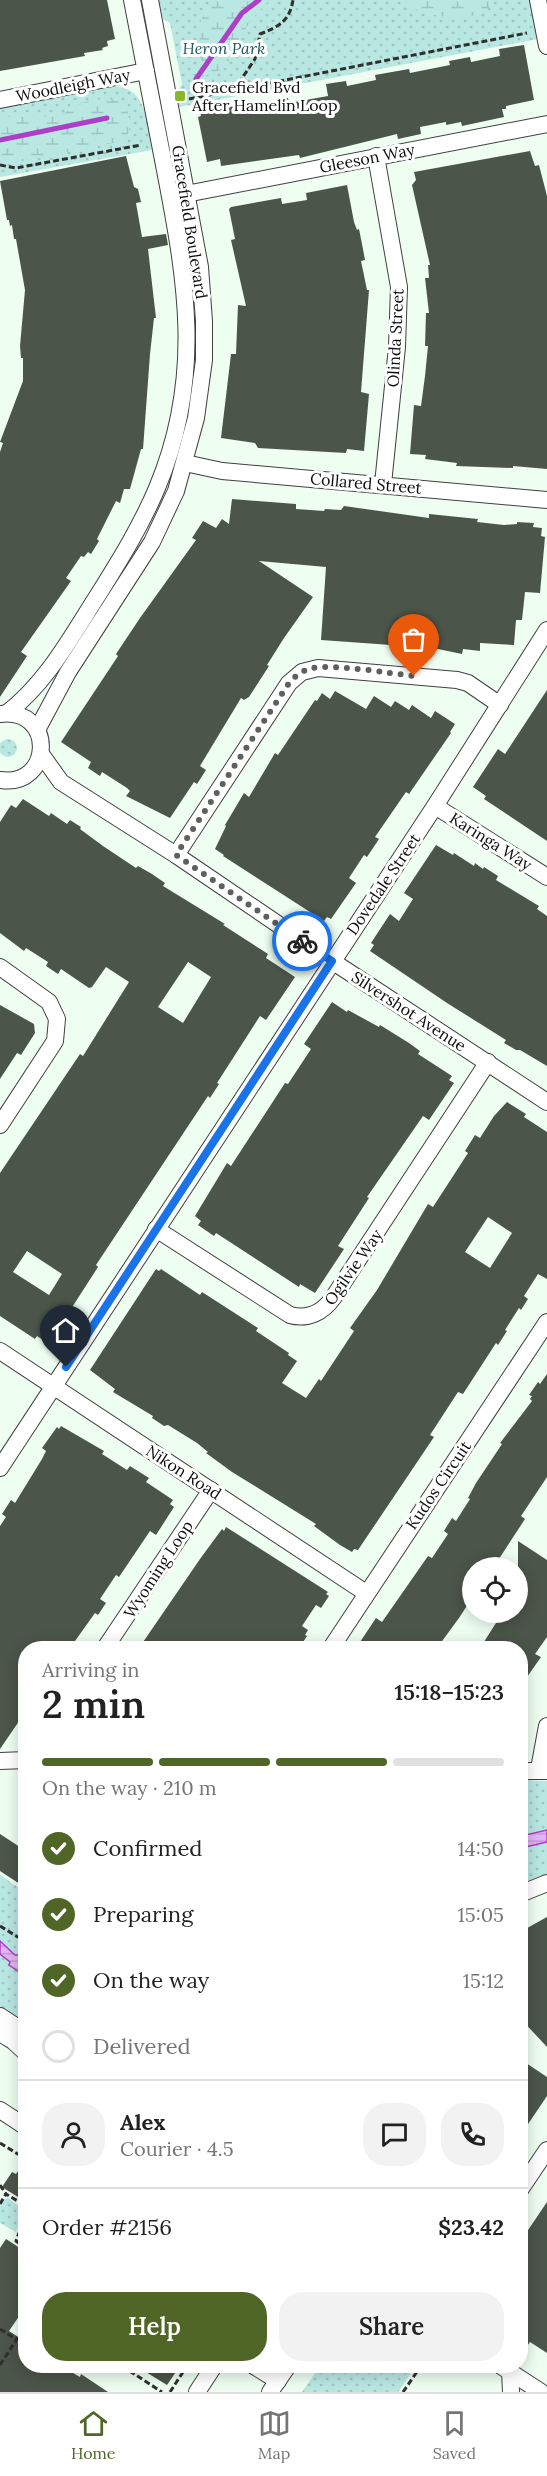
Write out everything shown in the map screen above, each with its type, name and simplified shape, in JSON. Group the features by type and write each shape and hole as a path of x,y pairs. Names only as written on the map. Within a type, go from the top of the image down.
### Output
{"street":[{"name":"Gracefield Boulevard","path":"4,714 28,695 47,673 128,549 158,486 179,416 187,340 184,272 132,0"},
{"name":"Gracefield Boulevard","path":"37,730 68,672 141,561 169,506 185,462 196,418 204,321 200,267 150,0"},
{"path":"538,0 547,46"},
{"name":"Woodleigh Way","path":"0,100 146,71"},
{"name":"Gleeson Way","path":"186,194 547,124"},
{"name":"Olinda Street","path":"376,156 399,287 397,347 383,484"},
{"name":"Collared Street","path":"185,462 222,471 547,500"},
{"name":"Dovedale Street","path":"0,1468 435,806 547,630"},
{"path":"176,855 289,683 306,670 328,668 457,680 468,683 500,705"},
{"path":"4,714 26,718 41,738 41,754 31,772 8,781"},
{"name":"Silvershot Avenue","path":"41,754 61,782 176,855 547,1102"},
{"name":"Silvershot Avenue","path":"8,781 61,782"},
{"name":"Karinga Way","path":"435,806 547,877"},
{"path":"0,968 49,1002 54,1008 57,1023 55,1041 0,1125"},
{"name":"Ogilvie Way","path":"156,1229 290,1315 308,1316 323,1310 346,1279 488,1062"},
{"name":"Kudos Circuit","path":"335,1641 547,1322"},
{"name":"Nikon Road","path":"0,1351 366,1593"},
{"name":"Wyoming Loop","path":"110,1641 212,1490"},
{"path":"528,1771 543,1770 547,1726"},
{"path":"0,1761 18,1760"},
{"path":"528,1891 547,1883"},
{"path":"0,2016 18,2028"},
{"path":"0,2033 18,2047"},
{"path":"0,2110 18,2122"},
{"path":"528,2178 547,2150"},
{"path":"197,2392 209,2373"},
{"path":"261,2373 274,2386 283,2373"},
{"path":"507,2373 510,2392"},
{"path":"513,2373 541,2392"}],"path":[{"path":"234,90 255,59 260,34 280,27 288,18 293,0"},
{"path":"189,99 527,33"},
{"path":"0,165 16,168 141,145"},
{"path":"0,1926 18,1937"},
{"path":"0,2143 18,2154"},
{"path":"0,2185 6,2194 18,2201"},
{"path":"0,2204 6,2194"},
{"path":"0,2329 16,2340"},
{"path":"0,2365 18,2337"},
{"path":"133,2373 162,2392"},
{"path":"170,2392 182,2373"},
{"path":"403,2392 416,2373"}],"green space":[{"name":"Heron Park","path":"158,0 531,0 538,39 179,107 177,93 182,84 170,23 163,19"},
{"path":"210,0 270,0 250,21 225,68 202,77 199,25"},
{"path":"396,0 492,0 489,8 478,14 453,18 422,11"},
{"path":"115,86 126,89 140,101 147,119 152,150 0,177 0,108"},
{"path":"106,98 118,101 126,107 129,129 123,141 13,163 0,161 0,118 23,114 50,117 62,114 85,102"},
{"path":"8,739 14,742 17,748 14,754 8,757 2,754 -1,748 2,742"},
{"path":"528,1780 547,1781 547,1877 528,1884"},
{"path":"0,1875 18,1887 18,2029 0,2017"},
{"path":"8,2198 18,2206 16,2232 0,2223 0,2206"},
{"path":"315,2373 411,2373 398,2392 302,2392"}],"shaded area":[{"path":"547,1830 547,1842 528,1846 528,1834"},
{"path":"0,1941 15,1955 18,1955 18,1971 9,1965 10,1962 0,1954"}],"building":[{"path":"0,0 107,0 115,39 107,41 108,46 102,48 103,50 84,53 85,56 0,71"},
{"path":"524,45 534,100 506,106 506,109 502,109 504,117 462,126 461,122 446,125 446,122 420,127 421,134 398,139 397,134 300,158 299,155 221,166 220,159 207,162 198,117 201,116 199,108 223,104 224,108 249,103 249,106 288,98 289,103 328,96 326,84 346,81 347,86 376,80 375,75 409,69 410,73 450,65 449,61 470,57 471,62 500,56 499,49"},
{"path":"530,151 535,166 539,165 547,196 547,469 513,466 513,468 456,466 457,463 425,459 426,455 410,454 414,405 421,406 425,376 428,346 425,346 426,313 429,313 425,278 429,278 428,265 430,265 412,185 416,180 414,172"},
{"path":"126,156 134,187 138,189 141,202 136,203 142,237 166,234 168,245 148,249 156,318 154,318 150,354 143,449 141,449 130,489 124,489 120,503 116,501 91,554 88,552 84,557 81,556 66,578 71,581 21,652 27,656 0,697 0,452 3,443 0,442 23,381 23,358 21,358 20,346 25,290 16,239 14,239 12,225 10,226 7,220 0,181"},
{"path":"347,185 354,222 357,230 359,229 365,260 361,261 367,290 369,290 361,392 369,394 364,451 347,449 346,453 258,448 255,443 221,438 231,354 236,354 238,305 246,306 231,240 235,239 229,209 281,198 282,204 307,200 306,193"},
{"path":"232,499 296,504 296,509 341,510 344,506 429,518 429,514 478,519 477,522 504,525 517,524 517,522 534,523 533,527 542,528 541,536 545,537 540,593 525,592 522,620 516,620 514,645 480,643 480,651 463,649 462,654 433,648 321,640 326,567 259,561 313,597 284,638 249,697 244,700 241,698 200,766 206,770 197,784 194,782 170,818 126,796 130,791 127,788 102,772 100,776 88,768 91,762 61,742 118,656 116,654 140,618 196,540 192,538 203,521 216,528 222,519 229,524"},
{"path":"547,690 547,841 484,799 486,796 473,787 498,749 505,754"},
{"path":"335,691 366,709 374,696 391,707 395,701 409,710 412,705 431,718 435,711 455,724 409,794 406,792 375,837 379,839 367,857 364,855 349,878 356,883 331,919 327,917 324,921 215,849 225,825 244,793 249,797 275,753 278,755 315,700 317,701 322,693 330,699"},
{"path":"23,799 49,816 51,813 67,824 70,820 103,846 136,868 138,866 152,874 165,883 163,886 225,924 223,925 268,954 266,958 295,977 266,1020 260,1016 217,1083 219,1084 210,1098 208,1096 96,1265 98,1267 69,1312 74,1315 57,1342 53,1339 50,1345 37,1336 35,1339 0,1316 0,1173 80,1054 83,1056 129,982 106,967 89,988 61,969 58,974 46,966 48,962 26,948 24,951 0,933 0,822 11,805 16,808","holes":["188,962 211,977 183,1023 158,1007","27,1251 62,1274 49,1295 13,1272"]},
{"path":"436,845 474,866 475,863 483,869 484,867 498,876 496,880 539,906 537,909 547,916 547,1066 504,1043 506,1040 370,951 374,945 371,943 390,914 399,921 413,899 404,893"},
{"path":"332,1002 347,1012 348,1010 379,1027 380,1025 409,1043 420,1051 418,1054 452,1076 449,1080 454,1083 429,1120 423,1116 367,1197 369,1198 338,1246 344,1249 315,1293 300,1284 299,1287 216,1233 214,1236 198,1225 201,1221 195,1216 227,1163 231,1166 285,1083 288,1084 311,1049 304,1044"},
{"path":"0,1005 34,1024 35,1033 21,1055 17,1053 0,1079"},
{"path":"507,1102 547,1132 547,1279 538,1274 524,1296 528,1299 521,1310 519,1308 498,1345 496,1343 463,1394 458,1392 430,1435 434,1437 358,1550 354,1549 352,1552 340,1545 314,1526 316,1524 232,1472 206,1453 208,1452 197,1443 168,1425 164,1426 152,1418 153,1416 113,1392 115,1389 90,1370 156,1269 159,1271 161,1269 200,1295 202,1292 258,1328 256,1331 289,1353 288,1355 297,1361 282,1383 306,1398 319,1379 321,1381 354,1331 350,1328 377,1290 428,1204 433,1207 468,1153 465,1151 475,1135 480,1138 494,1116","holes":["488,1217 512,1233 490,1268 465,1252"]},
{"path":"547,1374 547,1477 521,1516 525,1519 500,1557 462,1557 462,1613 459,1618 442,1641 361,1641 376,1618 382,1622 428,1556 432,1558 448,1534 444,1531 452,1518 456,1521 470,1499 468,1498 476,1483 502,1444 500,1443 532,1401 530,1399 532,1396 529,1395 538,1382 540,1384"},
{"path":"61,1426 104,1451 102,1454 127,1470 130,1466 149,1478 146,1482 173,1500 170,1504 174,1507 156,1535 150,1531 119,1577 116,1575 100,1599 106,1603 98,1615 95,1613 75,1641 18,1641 18,1723 0,1749 0,1526 6,1517 2,1514 11,1500 15,1503 46,1451 42,1448 57,1427 59,1429"},
{"path":"226,1527 328,1592 326,1594 329,1596 321,1608 316,1605 302,1626 308,1630 304,1641 144,1641 200,1559 222,1529 224,1531"},
{"path":"518,1541 547,1560 547,1637 535,1654 541,1657 528,1676 528,1641 484,1641 496,1623 528,1623 528,1557 518,1557"},
{"path":"0,1834 18,1846 18,1883 0,1871"},
{"path":"547,1917 547,2047 528,2027 528,1928"},
{"path":"528,2064 547,2077 547,2096 528,2124"},
{"path":"18,2171 18,2197 2,2187 12,2172 16,2174"},
{"path":"547,2202 547,2353 530,2342 528,2345 528,2230"},
{"path":"6,2239 18,2247 18,2318 9,2331 18,2337 18,2373 73,2373 80,2377 81,2374 108,2392 0,2392 0,2248"},
{"path":"147,2373 175,2373 167,2385"}],"waterway":[{"path":"196,79 242,13 259,0"},
{"path":"0,140 107,118"}],"way so far":[{"path":"302,941 176,855 289,683 297,675 312,668 328,668 414,676"}],"place":[{"name":"Gracefield Bvd After Hamelin Loop","path":"180,96"}],"route":[{"path":"66,1367 332,961 302,941"}]}
